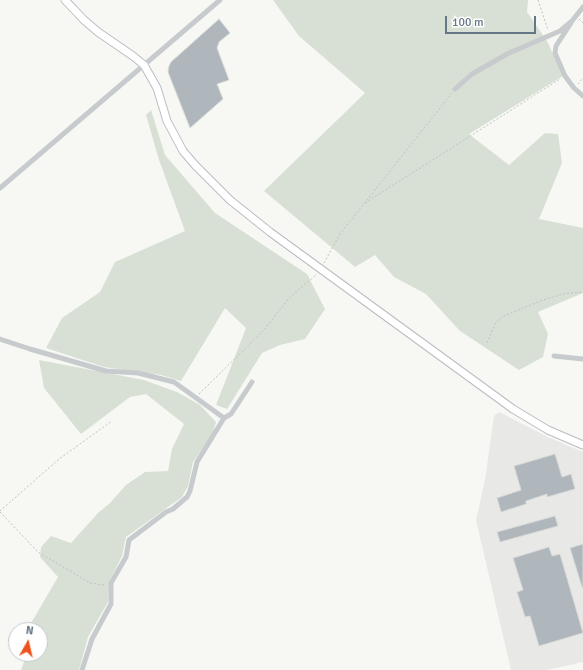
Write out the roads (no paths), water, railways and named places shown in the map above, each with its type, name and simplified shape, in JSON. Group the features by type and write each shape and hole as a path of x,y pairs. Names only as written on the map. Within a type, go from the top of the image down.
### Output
{"street":[{"path":"65,0 98,32 144,65 157,88 174,136 195,165 240,208 320,269 513,410 548,430 583,445"},
{"path":"0,188 220,0"},
{"path":"583,7 572,21 555,50 566,76 574,88 583,96"},
{"path":"455,89 472,74 509,53 550,36 572,21"},
{"path":"0,338 30,349 106,371 138,373 166,379 181,386 224,418"},
{"path":"554,356 583,359"},
{"path":"82,670 92,639 111,604 111,583 126,557 129,540 166,512 173,509 187,497 190,491 197,462 224,418 231,414 252,382"}]}
